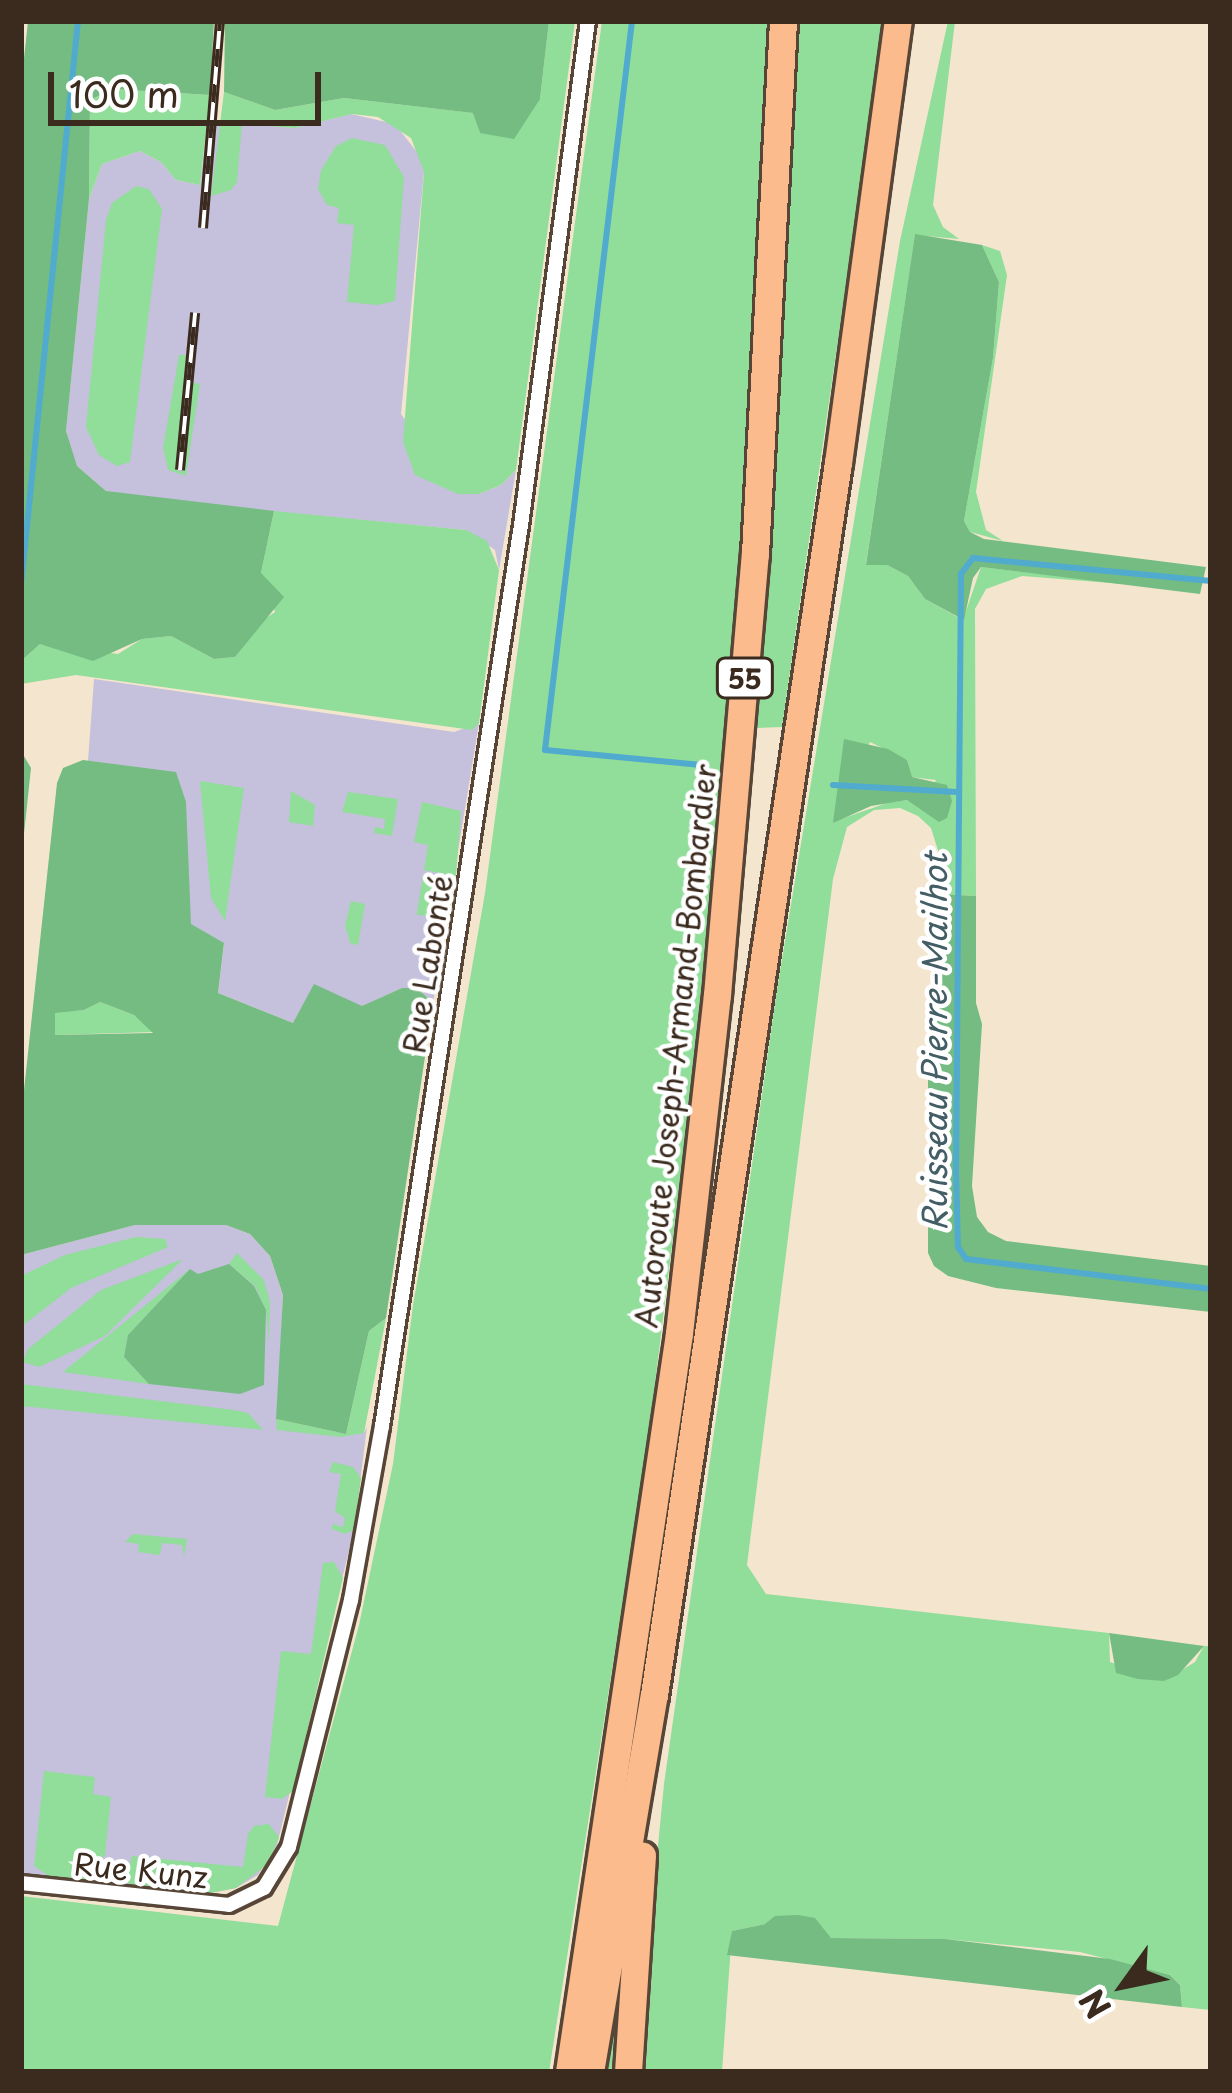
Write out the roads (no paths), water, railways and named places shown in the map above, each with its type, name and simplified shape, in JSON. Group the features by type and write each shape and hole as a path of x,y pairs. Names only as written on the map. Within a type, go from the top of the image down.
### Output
{"highway":[{"name":"Autoroute Joseph-Armand-Bombardier","path":"569,2072 676,1356 717,995 754,572 783,21"},
{"name":"Autoroute Joseph-Armand-Bombardier","path":"655,1695 855,348 898,21"},
{"path":"590,2072 655,1695"},
{"path":"628,2072 655,1695"}],"street":[{"name":"Rue Labonté","path":"254,1896 275,1876 289,1847 366,1524 457,963 587,21"},
{"name":"Rue Kunz","path":"21,1883 213,1906 254,1896"}],"waterway":[{"path":"21,585 78,21"},
{"path":"632,21 545,750 701,765"},
{"name":"Ruisseau Pierre-Mailhot","path":"1211,581 973,558 961,574 956,1172 958,1247 966,1259 1211,1289"},
{"path":"833,785 957,792"}],"railway":[{"path":"203,228 220,21"},
{"path":"180,470 195,313"}]}
